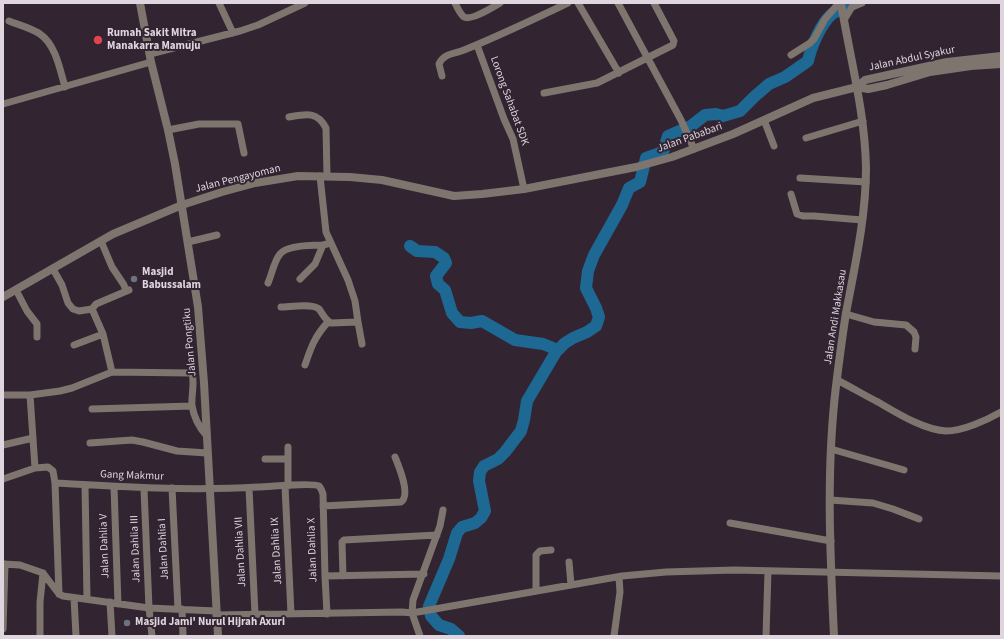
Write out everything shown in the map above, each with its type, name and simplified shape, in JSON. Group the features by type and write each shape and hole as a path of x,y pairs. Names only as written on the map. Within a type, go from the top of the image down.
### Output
{"street":[{"name":"Jalan Pongtiku","path":"140,3 150,58 168,130 182,205 198,307 204,383 218,636"},
{"path":"218,3 233,33"},
{"path":"3,104 65,87 150,58 258,25 305,3"},
{"path":"455,3 463,16 468,18 474,17 500,3"},
{"path":"442,76 438,66 442,58 454,52 460,52 477,45 568,3"},
{"path":"578,3 619,74"},
{"path":"618,3 683,124 694,149"},
{"path":"544,93 593,85 619,74 674,43 654,3"},
{"path":"791,55 799,51 814,39 825,19 842,9 852,8 862,3"},
{"name":"Jalan Andi Makkasau","path":"834,636 831,572 831,449 837,380 846,314 862,220 866,182 863,121 842,9"},
{"path":"9,21 34,30 42,35 51,46 65,87"},
{"name":"Lorong Sahabat SDK","path":"477,45 504,119 513,139 524,188"},
{"name":"Jalan Abdul Syakur","path":"857,87 865,80 947,62 1001,56"},
{"name":"Jalan Abdul Syakur","path":"857,87 868,89 930,72 971,66 1001,64"},
{"name":"Jalan Pababari","path":"524,188 636,167 694,149 813,98 857,87"},
{"path":"289,117 306,114 316,117 322,121 326,128 324,176 326,232 353,294 362,344"},
{"path":"764,120 774,146"},
{"path":"806,138 863,121"},
{"path":"168,130 199,124 238,124 244,153"},
{"name":"Jalan Pengayoman","path":"3,297 113,234 182,205 255,183 298,176 324,176 382,180 446,195 482,194 524,188"},
{"path":"800,178 866,182"},
{"path":"791,194 797,214 803,216 862,220"},
{"path":"188,242 217,235"},
{"path":"53,269 62,285 68,303 73,309 79,311 92,309 96,304 128,291 112,267 101,241"},
{"path":"268,283 282,252 309,245 323,245 331,243"},
{"path":"300,279 315,264 323,245"},
{"path":"16,290 27,311 37,324 37,337"},
{"path":"281,307 311,306 319,310 328,322 341,324 358,322"},
{"path":"92,309 103,334 112,372"},
{"path":"846,314 874,322 906,325 914,332 916,337 915,349"},
{"path":"305,365 314,339 319,331 328,322"},
{"path":"74,345 103,334"},
{"path":"5,395 47,394 72,388 112,372 192,373 194,381 192,406 200,429 206,435"},
{"path":"837,380 907,418 939,430 947,431 960,429 988,419 1001,412"},
{"path":"30,395 35,468"},
{"path":"92,409 192,406"},
{"path":"3,446 33,438"},
{"path":"90,442 132,440 177,451 207,453"},
{"name":"Jalan Dahlia IX","path":"288,447 287,486 291,614"},
{"path":"831,449 904,470"},
{"path":"323,506 401,502 404,500 403,478 395,457"},
{"path":"264,459 288,459"},
{"path":"3,479 35,468 43,467 51,468 54,474 59,594"},
{"name":"Gang Makmur","path":"55,483 144,489 249,488 314,485 320,487"},
{"path":"85,485 88,599"},
{"name":"Jalan Dahlia V","path":"114,487 118,604"},
{"name":"Jalan Dahlia X","path":"320,487 323,494 327,614"},
{"name":"Jalan Dahlia I","path":"172,488 183,636"},
{"name":"Jalan Dahlia VII","path":"249,488 255,614"},
{"name":"Jalan Dahlia III","path":"144,489 149,608 152,636"},
{"path":"830,500 873,503 919,518"},
{"path":"420,636 412,613 413,600 424,574 437,535 443,510"},
{"path":"730,523 831,541"},
{"path":"343,576 342,542 344,540 437,535"},
{"path":"536,591 536,555 540,552 551,550"},
{"path":"569,562 571,585"},
{"path":"3,629 4,564 30,568 43,573 59,594 74,598 149,608 180,609 216,613 255,614 412,613 643,573 691,570 1001,576"},
{"path":"766,636 768,571"},
{"path":"40,636 40,602 43,573"},
{"path":"325,576 424,574"},
{"path":"614,636 620,592 619,577"},
{"path":"74,598 76,636"},
{"path":"110,602 112,636"}],"waterway":[{"path":"459,636 451,629 439,625 431,616 429,606 449,559 457,533 462,527 475,523 481,518 485,511 479,481 480,472 484,466 498,459 521,431 527,401 556,352 565,343 596,326 599,317 586,288 588,271 594,255 622,205 629,188 640,182 646,158 663,152 668,136 691,126 705,115 716,114 723,116 740,111 769,84 785,77 808,61 811,49 817,36 828,18 832,14 855,3"},
{"path":"410,246 417,251 435,252 444,258 446,263 436,276 438,284 445,290 452,313 460,322 471,323 482,321 515,340 543,344 553,348 556,352"}],"place":[{"name":"Rumah Sakit Mitra Manakarra Mamuju","path":"98,40"},
{"name":"Masjid Babussalam","path":"134,279"},
{"name":"Masjid Jami' Nurul Hijrah Axuri","path":"127,623"}]}
